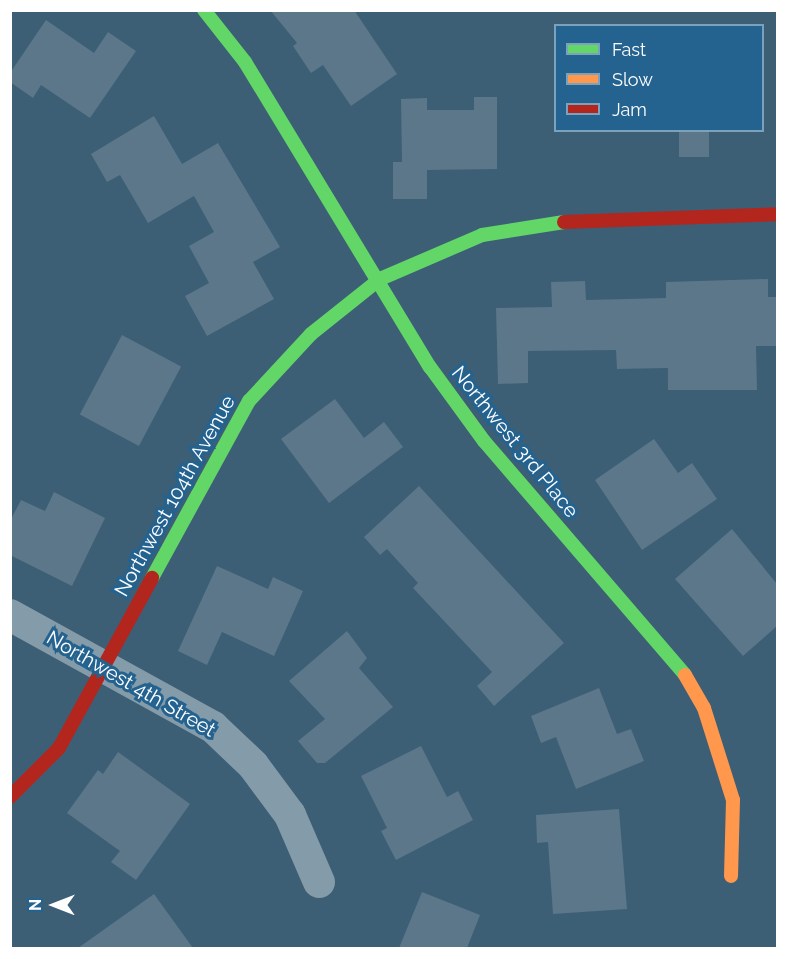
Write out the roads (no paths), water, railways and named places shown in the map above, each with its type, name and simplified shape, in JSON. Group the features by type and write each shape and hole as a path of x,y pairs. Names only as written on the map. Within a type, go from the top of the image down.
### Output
{"street":[{"name":"Northwest 3rd Place","path":"204,10 245,62 380,279 430,367 484,441 689,682 704,708 734,800 731,876"},
{"name":"Northwest 104th Avenue","path":"10,797 59,748 249,401 311,334 380,279 482,235 571,221 777,214"},
{"name":"Northwest 4th Street","path":"10,615 213,727 253,765 290,815 320,882"}]}
